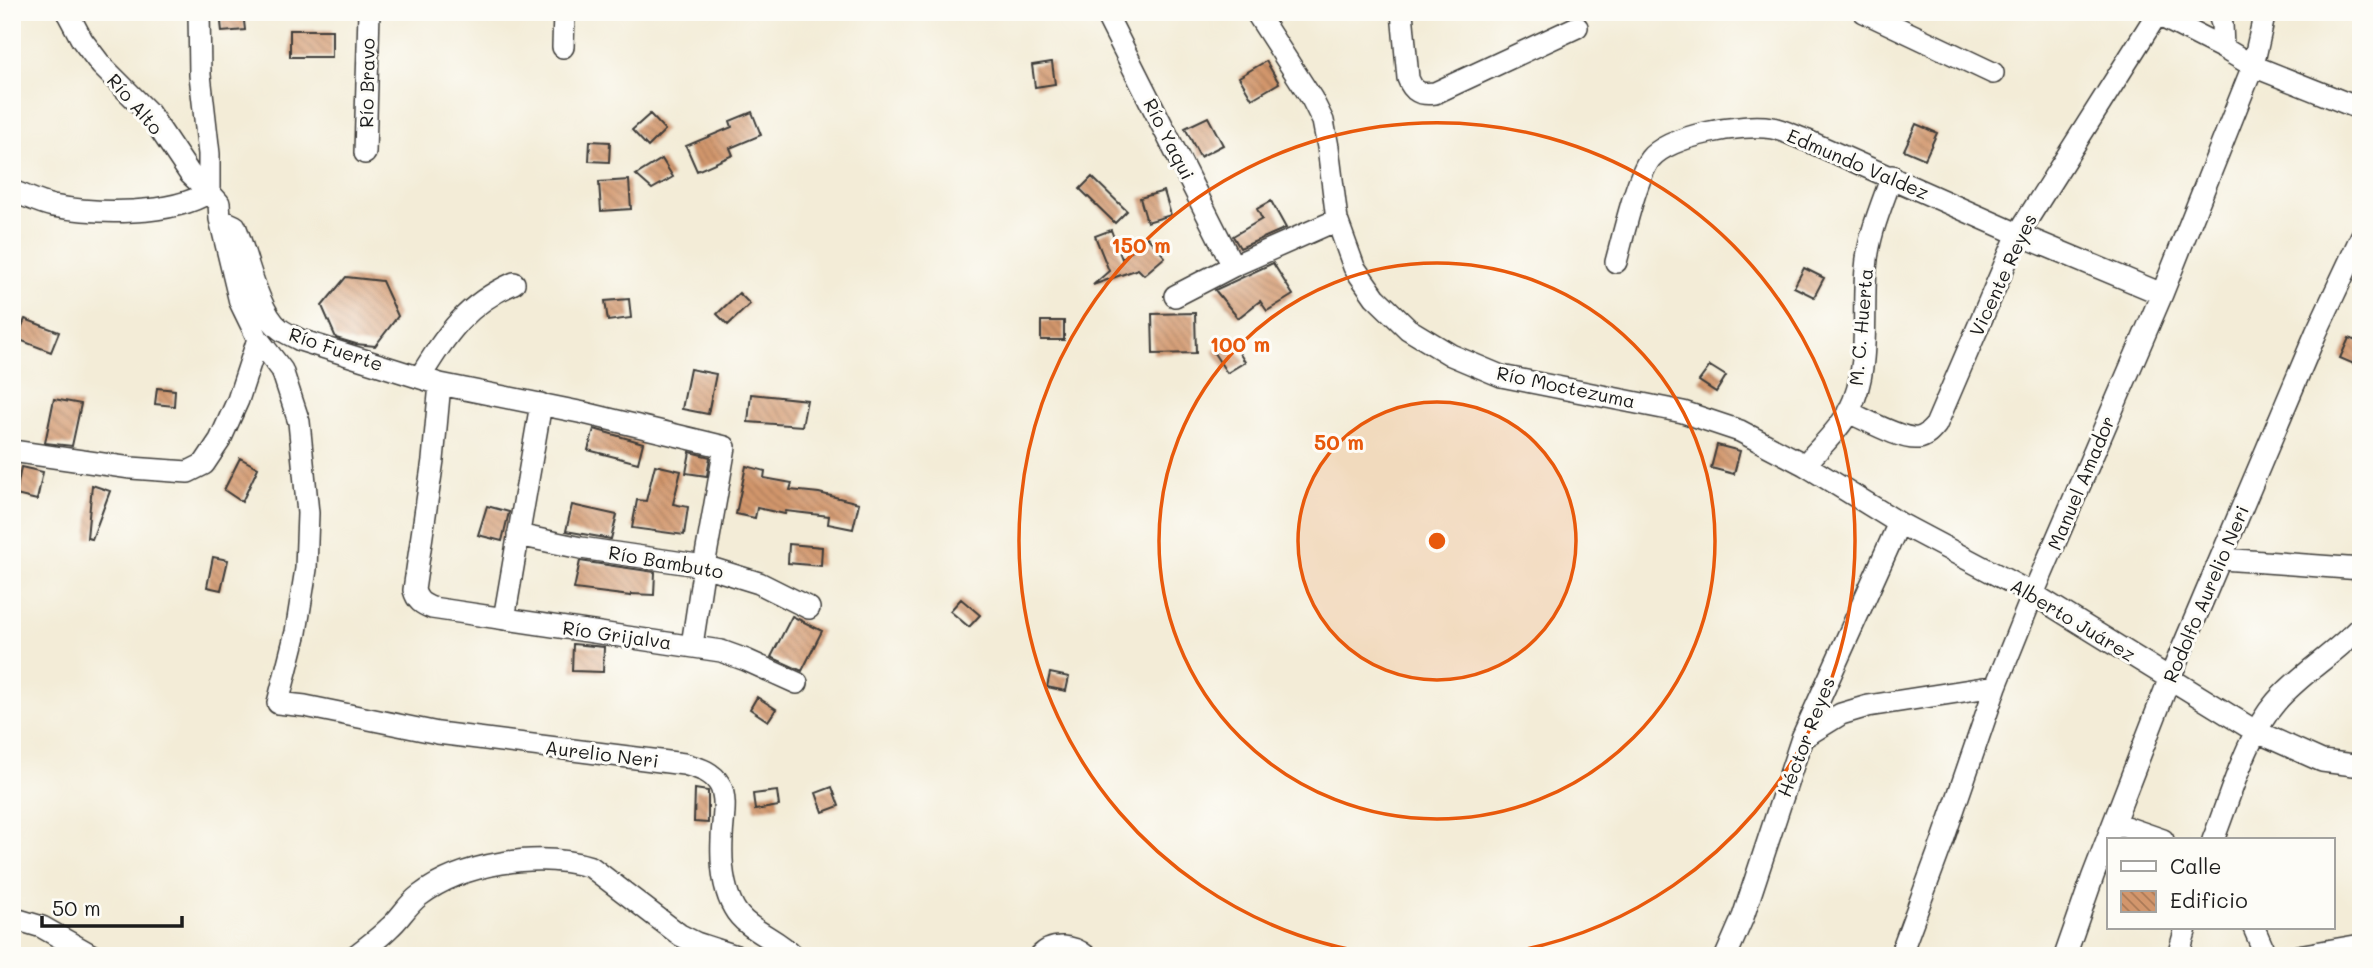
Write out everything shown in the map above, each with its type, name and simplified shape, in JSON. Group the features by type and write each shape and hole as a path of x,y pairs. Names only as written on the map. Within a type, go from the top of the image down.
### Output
{"street":[{"name":"Río Alto","path":"67,12 82,40 102,65 149,113 190,174 209,192"},
{"name":"Río Fuerte","path":"199,12 200,75 209,154 209,192 219,203 220,219 235,226 260,301 279,329 300,340 440,384 541,404 725,447 704,566"},
{"name":"Río Bravo","path":"365,153 369,12"},
{"path":"563,47 564,12"},
{"name":"Río Yaqui","path":"1105,12 1233,266"},
{"name":"Río Moctezuma","path":"1256,12 1312,99 1323,121 1337,220 1354,267 1375,297 1408,329 1451,355 1501,376 1683,412 1740,431 1805,465 1899,523"},
{"path":"1402,12 1408,78 1412,88 1424,95 1435,93 1577,27"},
{"path":"1864,12 1993,73"},
{"path":"2218,12 2222,24 2223,48"},
{"name":"Manuel Amador","path":"1900,956 1996,686 2162,294 2253,66 2265,12"},
{"path":"2155,13 2253,66 2361,108"},
{"name":"Vicente Reyes","path":"1849,412 1906,437 1917,438 1928,434 1936,425 2018,234 2155,13"},
{"name":"Edmundo Valdez","path":"1616,262 1642,174 1650,158 1680,141 1715,131 1743,127 1772,128 1892,176 2018,234 2162,294"},
{"name":"M. C. Huerta","path":"1805,465 1849,412 1857,388 1870,239 1892,176"},
{"path":"12,191 51,205 85,210 140,210 162,207 190,201 209,192"},
{"path":"12,451 131,468 188,472 204,464 220,440 239,400 258,339 240,302 220,219"},
{"path":"1175,296 1233,266 1337,220"},
{"name":"Rodolfo Aurelio Neri","path":"2108,838 2169,680 2316,333 2361,237"},
{"path":"419,377 451,329 469,311 495,291 514,283"},
{"name":"Aurelio Neri","path":"258,339 282,370 299,422 308,513 306,569 296,632 278,703 438,733 684,764 704,769 721,787 724,797 722,842 725,878 735,912 793,956"},
{"name":"Río Grijalva","path":"440,384 433,460 414,590 416,598 422,604 432,608 721,651 797,683"},
{"path":"503,619 541,404"},
{"name":"Alberto Juárez","path":"1899,523 2033,594 2255,732 2322,761 2361,764"},
{"name":"Héctor Reyes","path":"1726,956 1743,917 1802,738 1899,523"},
{"name":"Río Bambuto","path":"518,534 581,548 704,566 759,583 809,608"},
{"path":"2222,559 2361,569"},
{"path":"692,645 704,566"},
{"path":"2214,838 2255,732 2274,703 2300,676 2351,637 2361,625"},
{"path":"1802,738 1841,714 1868,706 1996,686"},
{"path":"2114,823 2157,838"},
{"name":"Rodolfo Aurelio Neri","path":"2065,956 2107,842"},
{"path":"355,956 390,928 417,898 444,879 466,871 502,864 553,860 575,862 590,867 680,935 736,956"},
{"path":"12,918 42,927 93,956"},
{"path":"2178,956 2185,930"},
{"path":"2255,930 2266,956"},
{"path":"2298,956 2361,945"},
{"path":"1040,956 1044,951 1056,947 1070,947 1086,956"}],"building":[{"path":"220,12 243,12 245,30 222,32"},
{"path":"290,30 332,30 332,57 290,57"},
{"path":"1266,61 1279,83 1252,99 1239,77"},
{"path":"1052,62 1055,84 1035,87 1032,65"},
{"path":"752,112 761,135 730,148 733,155 697,171 686,146 732,127 730,121"},
{"path":"650,114 665,130 648,147 632,130"},
{"path":"1208,117 1223,145 1200,157 1185,128"},
{"path":"1916,124 1937,133 1925,159 1904,150"},
{"path":"590,141 610,142 609,162 589,161"},
{"path":"662,159 673,177 652,189 636,175"},
{"path":"1092,177 1127,211 1115,223 1080,189"},
{"path":"629,180 631,209 601,211 599,182"},
{"path":"1164,191 1171,215 1147,222 1140,198"},
{"path":"1271,201 1286,228 1240,248 1233,236 1262,219 1257,209"},
{"path":"1111,230 1122,259 1147,237 1165,257 1144,275 1138,269 1093,285 1109,271 1095,236"},
{"path":"1273,263 1293,295 1267,311 1260,301 1238,318 1215,290"},
{"path":"1804,268 1824,278 1814,297 1794,287"},
{"path":"346,277 382,281 398,316 375,346 336,338 322,306"},
{"path":"739,293 750,304 728,325 717,314"},
{"path":"629,299 631,318 608,321 605,301"},
{"path":"1195,313 1196,353 1153,354 1152,314"},
{"path":"25,319 59,332 51,352 17,339"},
{"path":"1041,321 1064,321 1064,340 1041,340"},
{"path":"2349,338 2361,343 2361,367 2340,358"},
{"path":"1230,339 1245,362 1227,373 1212,350"},
{"path":"1710,366 1726,376 1716,392 1699,381"},
{"path":"690,369 716,374 708,414 682,409"},
{"path":"157,388 175,390 174,406 155,404"},
{"path":"751,394 807,400 802,426 748,422"},
{"path":"54,399 81,404 72,446 45,443"},
{"path":"594,429 643,443 638,463 588,450"},
{"path":"1717,445 1740,451 1734,474 1711,468"},
{"path":"690,452 710,457 707,476 686,473"},
{"path":"240,458 258,468 242,502 224,490"},
{"path":"655,465 681,471 673,504 688,507 684,535 632,528 637,500 646,501"},
{"path":"746,466 765,471 764,478 792,483 790,490 819,493 859,503 853,529 828,524 829,516 786,511 785,514 757,508 755,518 736,514"},
{"path":"21,467 43,472 37,500 16,495"},
{"path":"92,485 110,491 92,539 87,538"},
{"path":"572,505 617,515 611,539 566,531"},
{"path":"487,506 509,512 502,541 478,535"},
{"path":"789,544 822,547 821,566 788,563"},
{"path":"213,557 228,560 221,590 207,587"},
{"path":"580,561 655,572 654,595 631,596 574,589"},
{"path":"961,599 980,615 969,627 950,611"},
{"path":"792,616 822,631 802,671 771,657"},
{"path":"573,644 604,647 603,672 572,671"},
{"path":"1050,673 1069,677 1066,691 1047,687"},
{"path":"757,697 776,709 768,721 750,709"},
{"path":"832,787 839,806 823,812 816,793"},
{"path":"695,789 708,791 708,823 694,822"},
{"path":"777,791 779,806 755,810 753,794"}]}
